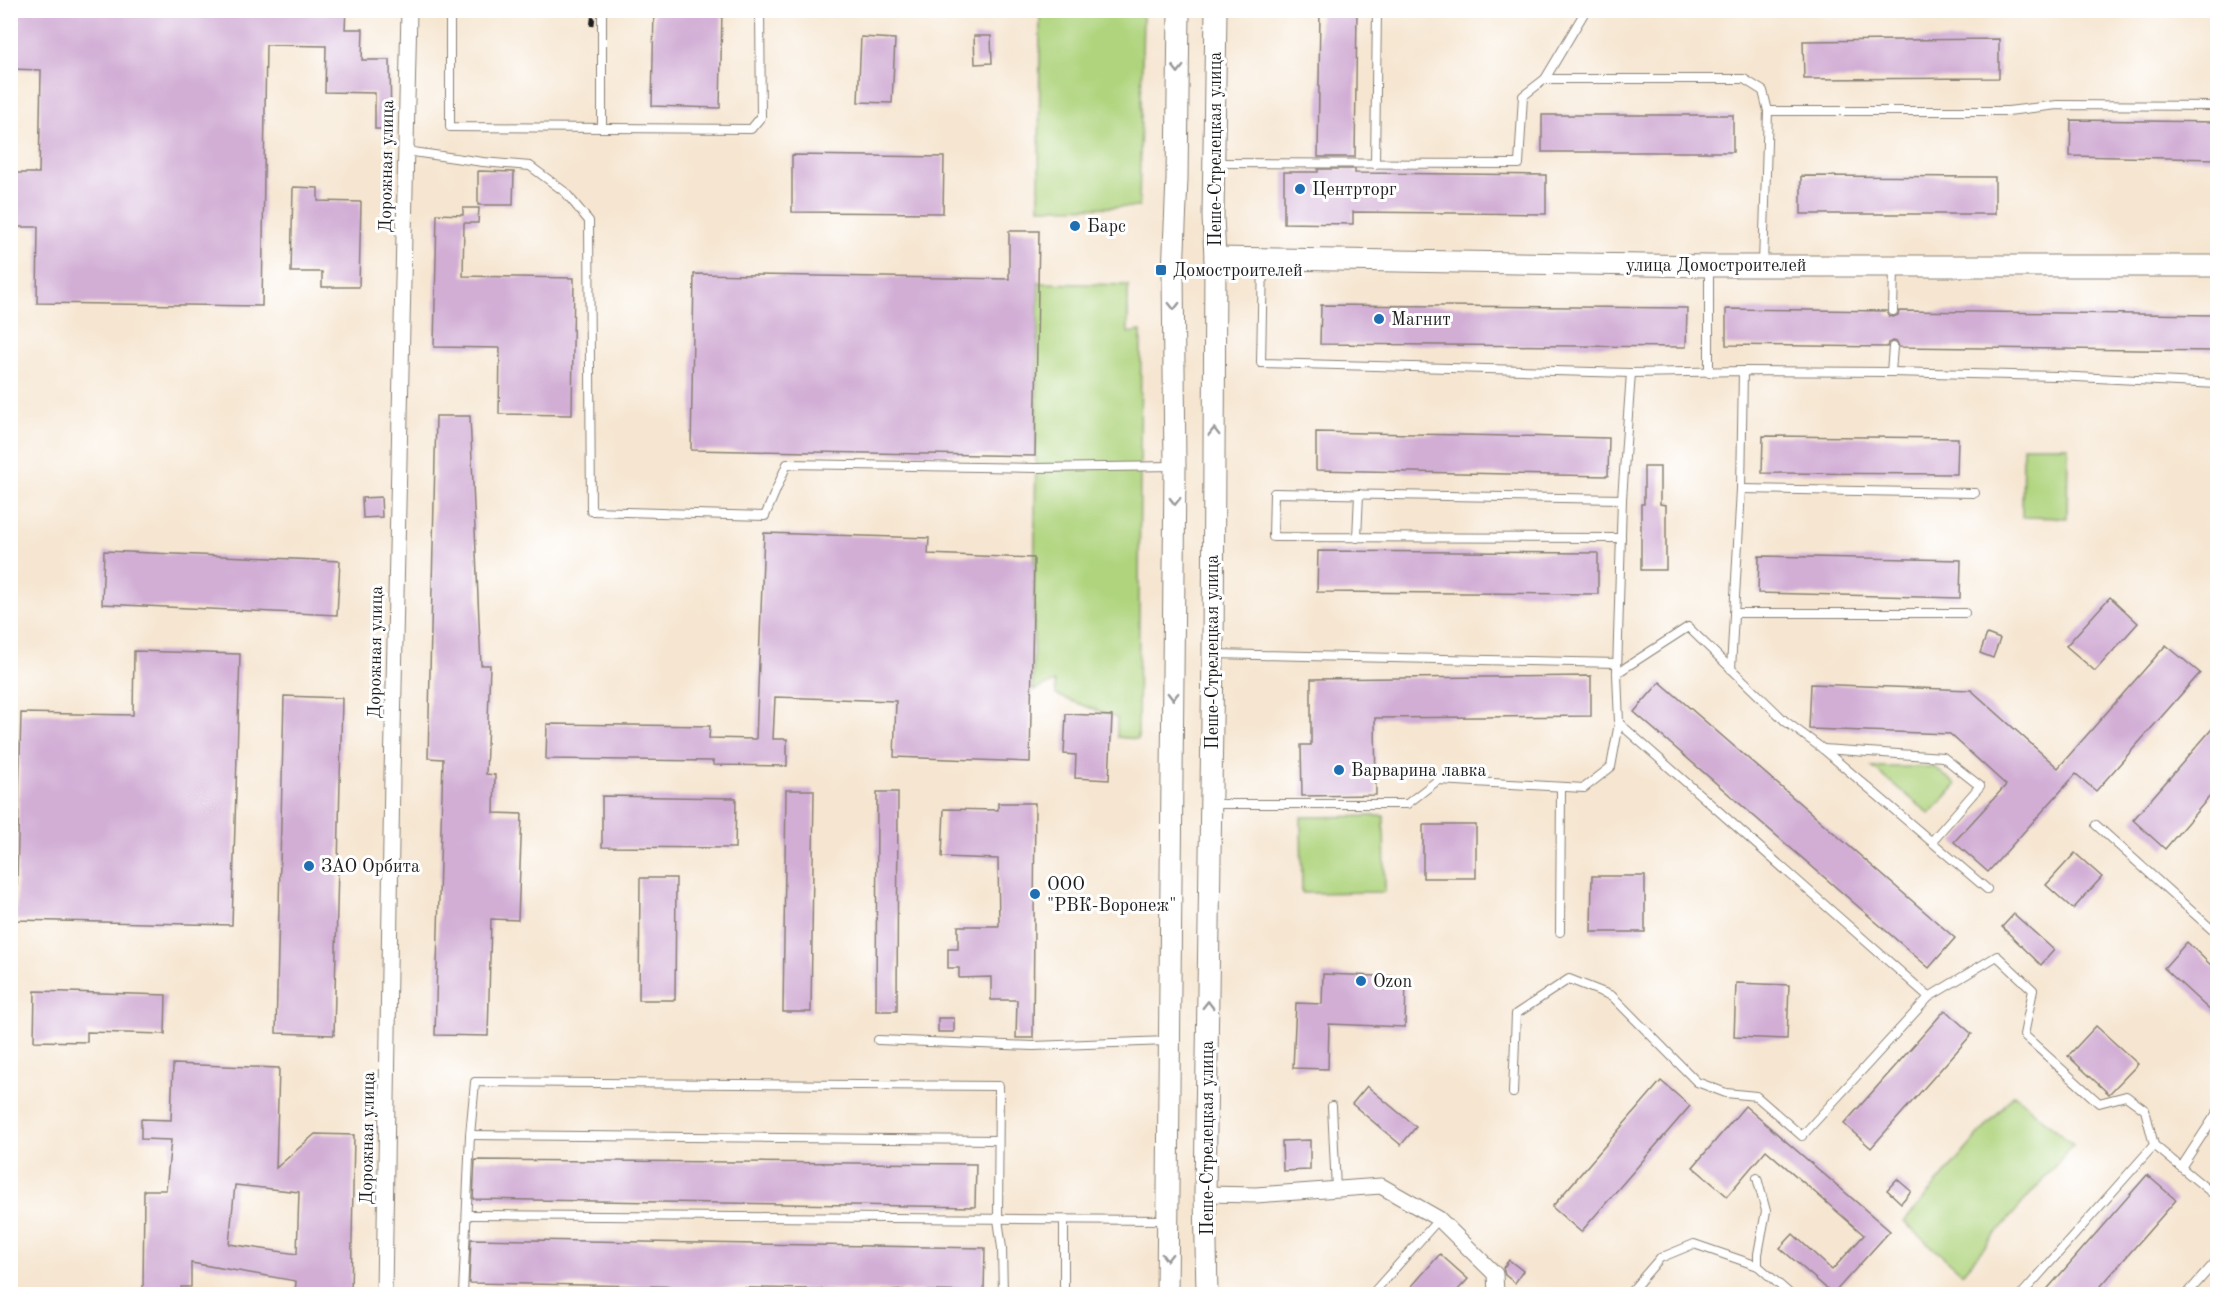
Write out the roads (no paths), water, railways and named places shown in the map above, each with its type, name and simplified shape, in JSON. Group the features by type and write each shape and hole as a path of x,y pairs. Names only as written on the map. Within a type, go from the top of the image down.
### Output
{"main road":[{"name":"Пеше-Стрелецкая улица","path":"1167,1294 1175,466 1173,273 1177,179 1179,10"},
{"name":"Пеше-Стрелецкая улица","path":"1207,1294 1205,1194 1213,654 1215,258 1213,217 1216,10"},
{"name":"улица Домостроителей","path":"1215,258 1709,266 2217,266"}],"street":[{"name":"Дорожная улица","path":"384,1294 392,764 409,10"},
{"path":"1205,1194 1256,1195 1381,1186 1439,1219 1495,1274 1496,1294"}],"lane":[{"path":"450,10 450,127 751,129 761,117 760,10"},
{"path":"602,10 602,128"},
{"path":"1375,164 1377,10"},
{"path":"1214,163 1520,164 1523,96 1545,79 1586,10"},
{"path":"1545,79 1744,79 1763,91 1768,111 1763,266"},
{"path":"1768,111 2008,111 2057,105 2217,106"},
{"path":"406,151 530,166 566,192 589,221 591,511 765,516 787,465 1035,468 1175,466"},
{"path":"1263,259 1261,363 1631,374 1743,371 1891,372 2056,376 2217,384"},
{"path":"1709,266 1709,373"},
{"path":"1893,311 1894,267"},
{"path":"1891,372 1893,347"},
{"path":"1731,669 1741,489 1743,371"},
{"path":"1211,804 1407,804 1438,780 1584,788 1611,767 1619,723 1617,663 1622,499 1631,374"},
{"path":"1741,489 1975,493"},
{"path":"1621,538 1274,537 1274,493 1622,499"},
{"path":"1357,538 1359,494"},
{"path":"1734,613 1965,614"},
{"path":"1617,673 1688,627 1785,721 1823,750 1987,889"},
{"path":"1213,654 1617,663"},
{"path":"1619,723 1929,997"},
{"path":"1823,750 1943,757 1980,786 1932,841"},
{"path":"1560,932 1561,787"},
{"path":"2096,825 2217,935"},
{"path":"1514,1093 1516,1014 1569,979 1612,996 1697,1082 1726,1093 1756,1096 1802,1136 1929,997 1996,956 2033,990 2024,1035 2098,1103 2126,1096 2145,1110 2154,1145 2182,1166 2217,1198"},
{"path":"878,1040 1033,1046 1169,1041"},
{"path":"463,1294 470,1135 475,1082 999,1086 998,1219 1002,1248 1003,1294"},
{"path":"1332,1106 1336,1189"},
{"path":"2182,1166 2217,1111"},
{"path":"470,1135 999,1140"},
{"path":"2022,1294 2154,1145"},
{"path":"1757,1178 1766,1211 1758,1266"},
{"path":"468,1215 1168,1220"},
{"path":"1372,1294 1439,1219"},
{"path":"1064,1220 1064,1294"},
{"path":"1629,1294 1660,1258 1694,1244 1758,1266 1790,1294"},
{"path":"2187,1294 2217,1259"}],"railway":[{"path":"592,26 594,10"}],"place":[{"name":"Центрторг","path":"1300,189"},
{"name":"Барс","path":"1075,226"},
{"name":"Домостроителей","path":"1161,270"},
{"name":"Магнит","path":"1379,319"},
{"name":"Варварина лавка","path":"1339,770"},
{"name":"ЗАО Орбита","path":"309,866"},
{"name":"ООО \"РВК-Воронеж\"","path":"1035,894"},
{"name":"Ozon","path":"1361,981"}]}
